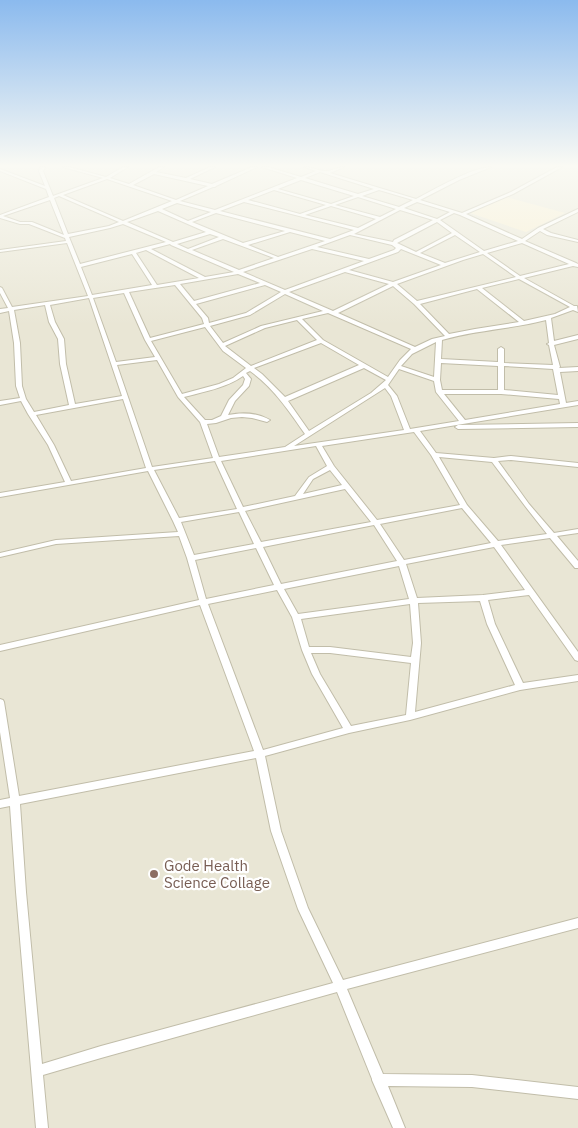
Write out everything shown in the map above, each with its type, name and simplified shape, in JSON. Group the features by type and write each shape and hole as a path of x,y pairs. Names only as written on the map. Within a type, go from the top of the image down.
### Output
{"street":[{"path":"17,220 66,238"},
{"path":"62,220 66,238 91,298 150,468 177,521 191,558 203,602 260,754 276,831 300,901 340,986 399,1128"},
{"path":"115,220 416,348"},
{"path":"0,251 66,238 128,220"},
{"path":"183,220 277,258"},
{"path":"189,222 196,220"},
{"path":"249,220 331,241"},
{"path":"319,220 359,230"},
{"path":"0,312 240,272 350,234 379,220"},
{"path":"394,244 437,220 519,277 576,308"},
{"path":"475,220 576,265"},
{"path":"221,346 263,327 331,312 393,284 482,252 522,241 559,220"},
{"path":"540,229 549,234 578,242"},
{"path":"243,245 291,230"},
{"path":"79,266 210,232"},
{"path":"417,253 455,233"},
{"path":"350,234 394,244 445,265"},
{"path":"189,250 223,237"},
{"path":"148,340 248,314 285,292 398,249 394,244"},
{"path":"311,247 370,261"},
{"path":"147,249 205,279"},
{"path":"134,253 156,287"},
{"path":"416,302 576,265"},
{"path":"344,270 393,284 416,302 448,336"},
{"path":"177,284 205,318 207,326 221,346 260,375 284,400 308,434"},
{"path":"194,303 264,284"},
{"path":"477,287 522,322"},
{"path":"0,288 11,310 17,343 19,386 23,399 50,445 68,482"},
{"path":"126,292 148,340 180,396 203,422 217,459 241,510 296,617 316,674 349,730"},
{"path":"47,304 52,322 61,339 63,364 72,406"},
{"path":"282,450 373,394 387,382 397,367 416,348 473,329 548,317 576,308"},
{"path":"548,317 550,344 558,368 563,405"},
{"path":"299,319 321,341 387,382 412,431 434,455 464,506 496,544 578,658"},
{"path":"550,344 578,337"},
{"path":"438,340 439,361 437,380 439,392 463,422"},
{"path":"180,396 221,385 250,368 321,341"},
{"path":"502,349 502,392"},
{"path":"115,364 158,358"},
{"path":"439,361 578,369"},
{"path":"284,400 363,366"},
{"path":"397,367 437,380"},
{"path":"224,417 232,400 246,386 248,379 243,373"},
{"path":"439,392 502,392 562,397"},
{"path":"31,414 125,397"},
{"path":"0,403 23,399"},
{"path":"0,496 150,468 412,431 578,403"},
{"path":"203,422 215,423 224,417 250,414 267,420"},
{"path":"430,427 578,425"},
{"path":"318,444 331,467 376,522 402,563 414,601 416,661 410,717"},
{"path":"434,455 494,460 511,458 578,465"},
{"path":"494,460 552,536 578,565"},
{"path":"298,496 311,478 331,467"},
{"path":"177,521 241,510 347,486"},
{"path":"191,558 464,506"},
{"path":"0,648 203,602 496,544 578,531"},
{"path":"0,555 56,542 181,534"},
{"path":"296,617 414,601 483,598 532,592"},
{"path":"483,598 491,624 520,687"},
{"path":"306,650 330,650 416,661"},
{"path":"0,804 260,754 349,730 410,717 520,687 578,678"},
{"path":"0,702 15,801 21,892 42,1128"},
{"path":"38,1071 340,986 578,923"},
{"path":"378,1080 472,1081 578,1093"}],"shaded area":[{"path":"0,220 578,220 578,1128 0,1128"},
{"path":"490,220 551,220 526,232"}],"place":[{"name":"Gode Health Science Collage","path":"154,874"}]}
